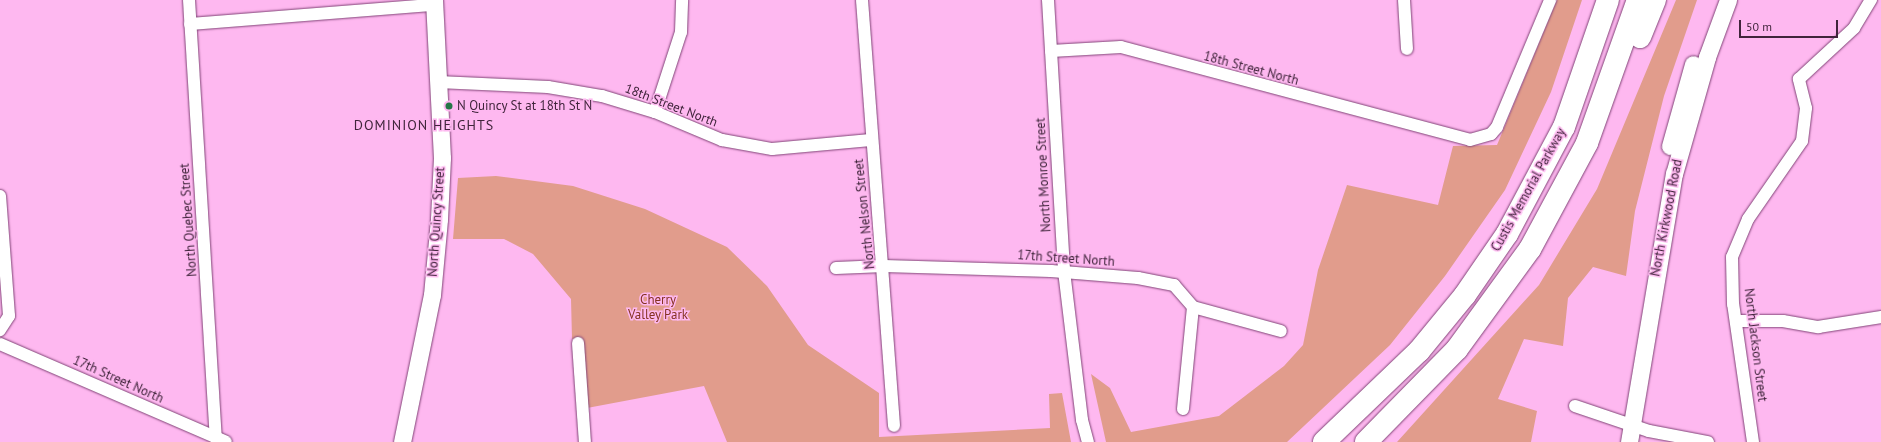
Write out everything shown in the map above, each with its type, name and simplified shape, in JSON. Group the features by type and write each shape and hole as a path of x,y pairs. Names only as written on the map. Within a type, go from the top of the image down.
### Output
{"highway":[{"name":"Custis Memorial Parkway","path":"1324,442 1420,351 1466,295 1507,234 1564,127 1608,0"},
{"path":"1587,143 1638,0"},
{"path":"1366,442 1438,371 1489,309 1542,229 1587,143 1619,93 1655,0"}],"main road":[{"name":"North Kirkwood Road","path":"1629,442 1627,422 1664,172 1679,109 1716,0"},
{"name":"North Kirkwood Road","path":"1619,442 1627,422 1674,174 1707,57 1728,0"},
{"name":"North Quincy Street","path":"402,442 432,295 437,246 442,158 434,2"}],"street":[{"name":"North Quebec Street","path":"189,0 221,440"},
{"path":"655,112 681,32 682,0"},
{"name":"North Nelson Street","path":"862,0 871,140 884,266 894,426"},
{"name":"North Monroe Street","path":"1048,0 1064,271 1082,420 1088,442"},
{"path":"1404,0 1406,49"},
{"name":"18th Street North","path":"1051,51 1121,47 1441,134 1470,140 1491,134 1519,80 1550,0"},
{"name":"North Jackson Street","path":"1753,442 1737,321 1732,257 1748,219 1802,141 1806,108 1799,79 1854,28 1871,0"},
{"path":"190,24 434,2"},
{"name":"18th Street North","path":"438,82 548,87 602,96 655,112 722,140 772,149 871,140"},
{"path":"0,196 9,316 0,330"},
{"name":"17th Street North","path":"836,268 884,266 1064,271 1174,285 1193,307"},
{"path":"1183,409 1193,307 1281,331"},
{"path":"1737,321 1783,321 1818,327 1881,317"},
{"path":"578,343 585,442"},
{"name":"17th Street North","path":"0,344 221,440"},
{"path":"1575,406 1627,422 1649,431 1695,441 1708,442"}],"green space":[{"path":"1557,0 1582,0 1551,92 1505,190 1445,276 1390,345 1287,442 1106,442 1091,374 1110,388 1131,432 1219,416 1284,366 1303,345 1318,270 1347,185 1438,205 1453,146 1497,145"},
{"path":"1676,0 1697,0 1664,96 1635,211 1626,276 1593,267 1568,298 1563,346 1524,339 1498,399 1537,411 1531,442 1397,442 1539,285 1597,189"},
{"name":"Cherry Valley Park","path":"496,176 573,186 645,209 727,247 767,286 808,345 879,393 879,437 1050,428 1049,394 1062,393 1071,442 727,442 704,386 587,408 581,340 572,339 571,299 533,254 504,239 453,239 458,178"}],"place":[{"name":"N Quincy St at 18th St N","path":"449,106"}],"district":[{"name":"DOMINION HEIGHTS","path":"424,125"}]}
